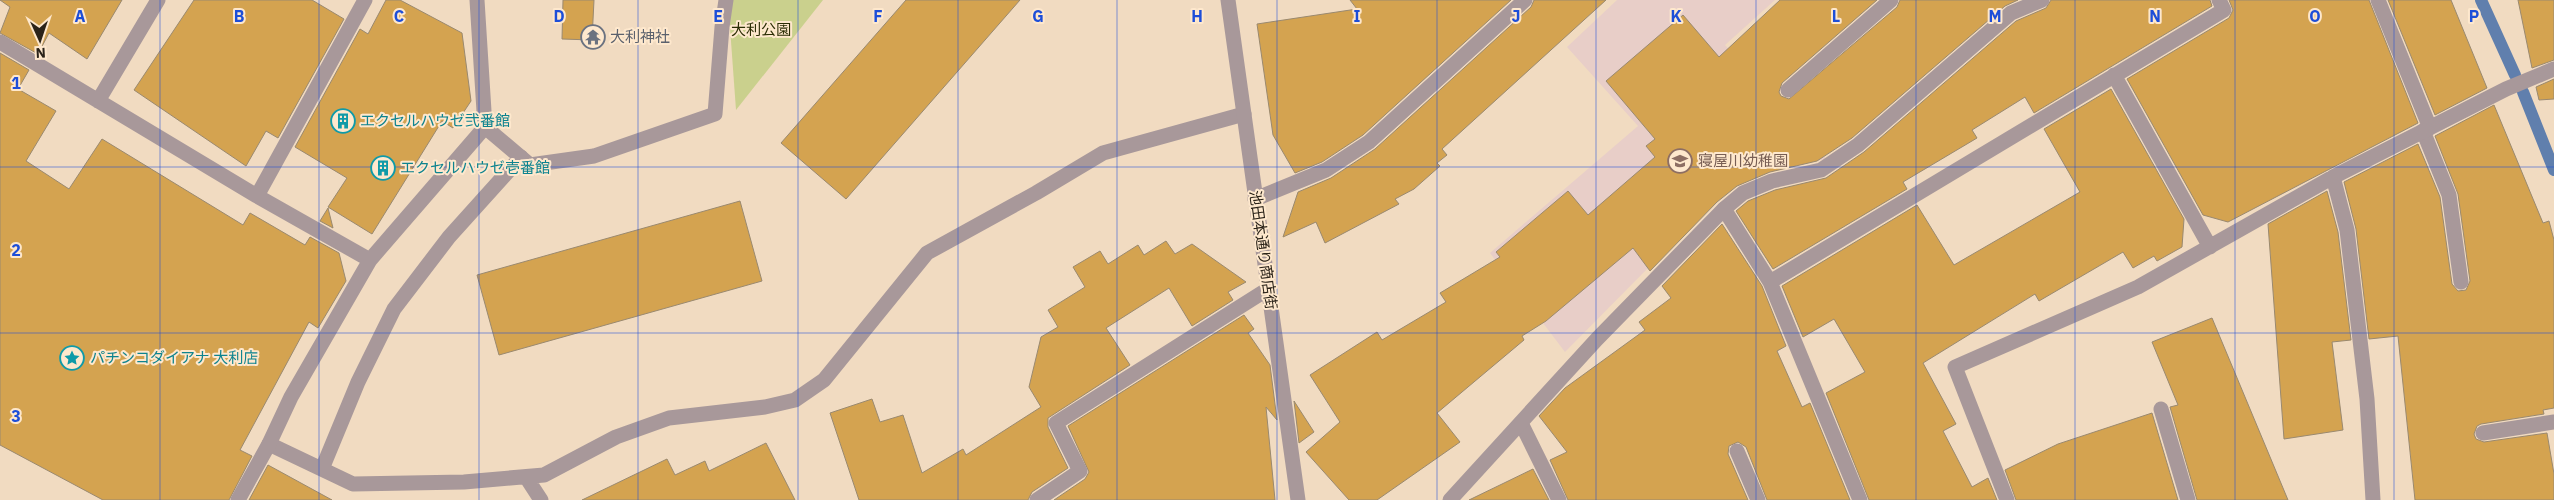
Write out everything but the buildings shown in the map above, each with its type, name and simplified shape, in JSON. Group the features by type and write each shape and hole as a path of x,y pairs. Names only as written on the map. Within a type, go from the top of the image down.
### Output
{"street":[{"path":"98,101 158,0"},
{"path":"257,196 365,0"},
{"path":"238,500 269,444 291,397 370,260 485,127 478,4 464,0"},
{"path":"485,127 530,165 594,156 715,114 726,0"},
{"name":"池田本通り商店街","path":"1228,0 1298,500"},
{"path":"1255,198 1326,170 1369,142 1525,0"},
{"path":"1788,90 1892,0"},
{"path":"1450,500 1597,339 1724,209 1744,193 1772,181 1821,170 1858,145 2012,12 2042,0"},
{"path":"1770,282 2224,10 2219,0"},
{"path":"2378,0 2449,195 2461,282"},
{"path":"0,42 257,196 370,260"},
{"path":"2007,500 1954,367 2138,287 2333,177 2506,89 2554,70"},
{"path":"2114,75 2210,247"},
{"path":"269,444 354,484 464,482 526,477 544,475 616,438 669,418 764,407 796,400 824,380 926,253 1036,193 1102,153 1244,114"},
{"path":"322,469 358,382 394,309 448,238 521,157"},
{"path":"2333,177 2347,230 2367,399 2373,500"},
{"path":"1724,209 1770,282 1860,500"},
{"path":"1038,500 1080,472 1056,423 1268,289"},
{"path":"2162,409 2188,500"},
{"path":"2483,432 2554,422"},
{"path":"1521,423 1560,500"},
{"path":"1737,451 1758,500"},
{"path":"526,477 541,500"}],"shaded area":[{"path":"1617,0 1775,0 1725,45 1826,159 1738,177 1565,352 1490,253 1638,126 1567,47"}],"green space":[{"name":"大利公園","path":"728,0 823,0 736,110"}],"waterway":[{"path":"2481,0 2515,75"},
{"path":"2523,92 2554,170"}],"place":[{"name":"大利神社","path":"593,37"},
{"name":"エクセルハウゼ弐番館","path":"343,121"},
{"name":"寝屋川幼稚園","path":"1680,161"},
{"name":"エクセルハウゼ壱番館","path":"383,168"},
{"name":"パチンコダイアナ 大利店","path":"72,358"}]}
